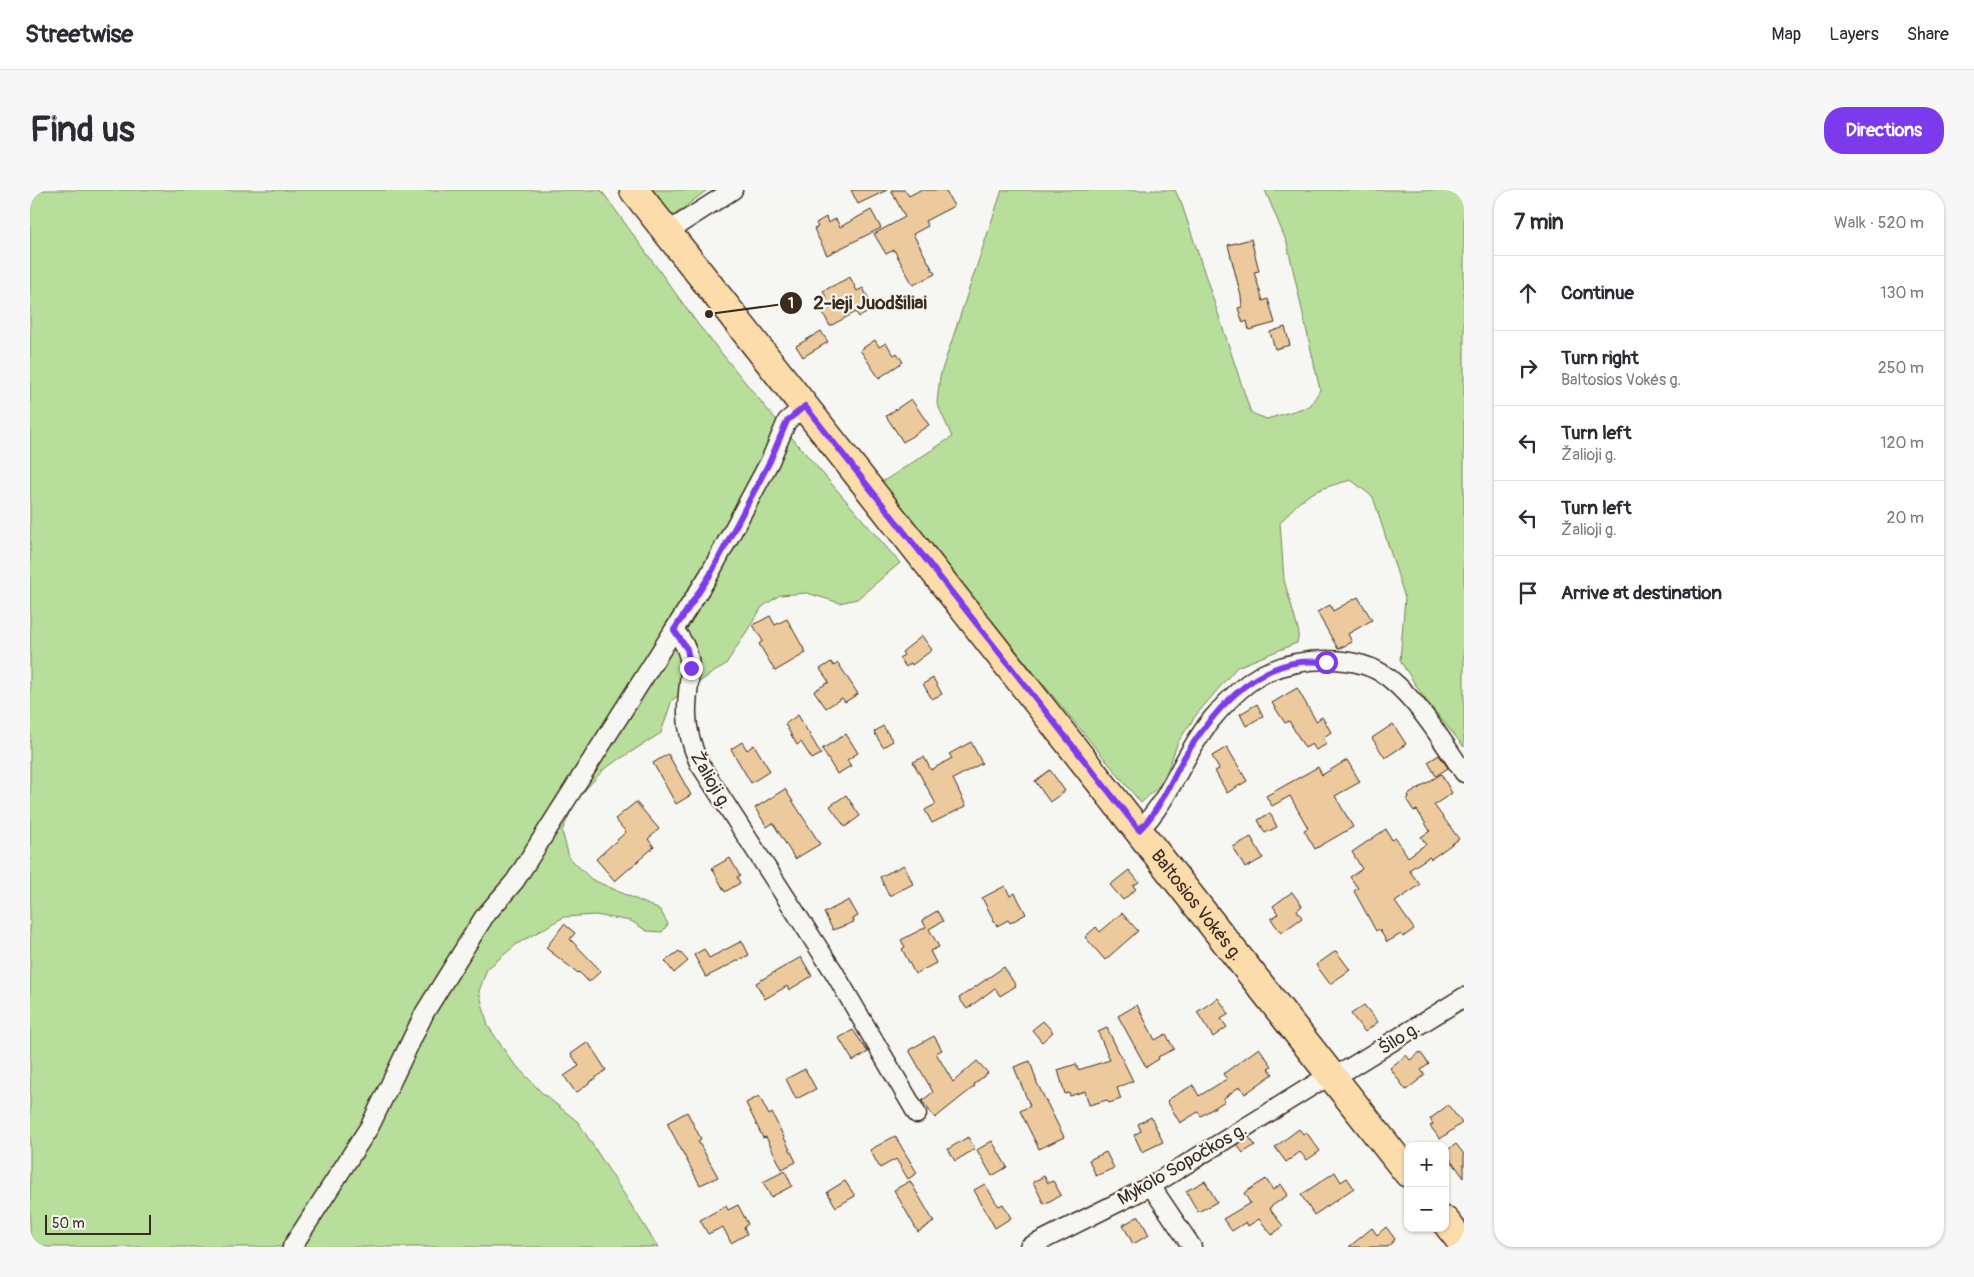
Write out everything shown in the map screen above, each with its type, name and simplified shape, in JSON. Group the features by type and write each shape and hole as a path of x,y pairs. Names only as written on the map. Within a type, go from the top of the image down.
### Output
{"main road":[{"name":"Baltosios Vokės g.","path":"634,190 1404,1168"},
{"path":"1449,1226 1464,1245"}],"street":[{"path":"667,232 733,190"},
{"path":"292,1247 370,1126 425,1012 484,917 515,881 710,575 770,461 787,421 805,406"},
{"name":"Žalioji g.","path":"674,630 687,649 691,668 686,714 690,742 699,763 834,972 917,1114"},
{"path":"1139,830 1158,810 1186,755 1211,720 1227,703 1244,687 1264,673 1299,662 1348,662 1369,666 1388,678 1410,699 1464,774"},
{"name":"Šilo g.","path":"1332,1076 1348,1070 1464,997"},
{"name":"Mykolo Sopočkos g.","path":"1029,1247 1151,1186 1315,1084 1332,1076"},
{"path":"1151,1186 1192,1247"}],"green space":[{"path":"30,190 601,190 697,323 767,409 900,563 857,599 840,603 807,593 780,595 762,607 726,664 672,700 661,733 604,769 576,800 562,831 569,857 591,879 660,910 668,924 662,932 647,931 631,921 595,915 564,917 517,944 487,969 479,991 488,1026 511,1060 541,1092 578,1122 658,1247 30,1247"},
{"path":"645,190 707,190 668,220"},
{"path":"1002,190 1175,190 1182,205 1251,413 1267,419 1310,406 1320,390 1287,243 1265,190 1464,190 1464,747 1425,699 1400,661 1405,598 1373,497 1351,480 1311,494 1296,505 1280,523 1284,580 1299,633 1297,643 1237,667 1196,715 1178,742 1163,782 1141,803 879,484 952,437 937,403 940,376"}],"building":[{"path":"851,190 887,190 858,204"},
{"path":"891,190 905,190 909,196 920,190 945,190 954,206 925,221 928,226 913,234 935,274 913,285 894,250 886,254 874,234 905,217"},
{"path":"871,210 881,228 827,255 814,229 818,227 816,223 826,217 828,223 836,219 840,227"},
{"path":"1251,239 1259,271 1254,272 1263,301 1268,299 1275,323 1249,330 1247,321 1243,323 1238,308 1242,307 1241,296 1228,245"},
{"path":"850,277 857,291 863,288 874,309 859,317 856,312 830,326 818,304 827,299 823,291"},
{"path":"1285,327 1290,345 1275,349 1270,332"},
{"path":"821,331 828,342 803,357 796,346"},
{"path":"875,340 879,347 886,343 894,355 897,353 903,362 879,378 860,350"},
{"path":"911,399 929,425 903,442 886,416"},
{"path":"1358,597 1372,620 1348,634 1352,642 1338,649 1317,612 1330,605 1333,611"},
{"path":"770,616 775,625 787,619 806,653 775,671 759,644 763,641 753,625"},
{"path":"922,636 932,650 912,665 911,663 906,667 899,658 904,655 902,652"},
{"path":"831,662 834,666 838,663 858,694 845,702 842,698 826,708 814,691 829,682 820,669"},
{"path":"933,678 942,694 932,699 923,684"},
{"path":"1297,688 1316,721 1322,717 1331,732 1323,738 1327,744 1316,750 1312,744 1305,748 1289,721 1285,723 1272,703"},
{"path":"1257,704 1263,716 1246,726 1240,714"},
{"path":"798,715 821,754 812,759 801,742 797,745 785,724"},
{"path":"1393,724 1406,744 1385,758 1372,738"},
{"path":"883,726 893,741 883,747 874,732"},
{"path":"846,734 858,753 847,760 851,766 837,774 822,749"},
{"path":"742,742 747,750 754,745 770,771 751,783 731,749"},
{"path":"971,742 982,763 953,779 966,806 932,823 925,810 936,804 913,762 924,757 931,770 952,758 949,754"},
{"path":"1227,747 1247,781 1227,793 1215,771 1219,769 1212,756"},
{"path":"668,754 691,795 676,804 653,763"},
{"path":"1439,755 1448,768 1436,776 1428,762"},
{"path":"1347,760 1360,782 1335,796 1353,827 1315,849 1304,830 1308,828 1290,796 1272,806 1266,796 1318,767 1322,775"},
{"path":"1050,770 1065,791 1050,802 1035,781"},
{"path":"1441,774 1452,793 1434,805 1459,839 1431,859 1429,857 1409,870 1420,885 1395,902 1414,929 1403,937 1401,934 1387,942 1379,929 1376,931 1354,891 1358,888 1350,877 1362,869 1352,852 1386,829 1392,840 1396,838 1408,857 1426,844 1421,837 1430,831 1417,810 1414,811 1406,799 1409,798 1408,795"},
{"path":"785,789 820,844 795,859 773,823 767,827 755,808"},
{"path":"846,795 860,816 845,827 830,806"},
{"path":"636,802 659,829 648,839 654,847 615,881 596,859 626,832 615,819"},
{"path":"1270,813 1277,827 1265,833 1258,820"},
{"path":"1251,837 1263,858 1245,868 1233,847"},
{"path":"730,858 740,876 737,877 740,883 725,892 712,868"},
{"path":"904,865 913,884 889,896 880,877"},
{"path":"1129,870 1139,882 1133,886 1136,889 1123,900 1110,885"},
{"path":"1005,886 1010,896 1015,893 1026,914 1010,923 1008,920 997,926 982,898"},
{"path":"1292,892 1302,906 1297,910 1302,918 1281,933 1271,919 1278,914 1273,906"},
{"path":"849,900 858,916 853,919 854,922 833,930 824,913"},
{"path":"937,911 943,921 929,929 939,947 930,951 936,963 915,974 902,949 905,947 901,940 926,927 922,920"},
{"path":"1122,913 1138,931 1105,960 1085,937 1096,927 1100,932"},
{"path":"564,924 575,933 570,939 601,971 589,982 579,972 546,948"},
{"path":"742,941 749,955 706,977 694,955 704,949 709,958"},
{"path":"679,951 688,961 674,973 665,961"},
{"path":"1336,951 1350,970 1330,984 1316,965"},
{"path":"801,957 812,976 789,990 787,986 765,999 756,983"},
{"path":"1004,967 1016,986 1000,996 995,988 967,1009 959,998"},
{"path":"1218,998 1229,1014 1221,1019 1227,1027 1213,1037 1197,1012"},
{"path":"1137,1005 1155,1040 1166,1034 1174,1049 1158,1057 1159,1059 1146,1067 1118,1016"},
{"path":"1364,1005 1378,1022 1365,1032 1351,1014"},
{"path":"1043,1021 1053,1032 1042,1042 1032,1030"},
{"path":"1107,1028 1133,1081 1117,1088 1121,1099 1109,1103 1107,1100 1089,1105 1085,1091 1070,1096 1069,1093 1065,1094 1058,1070 1076,1064 1078,1070 1110,1060 1098,1032"},
{"path":"853,1030 868,1052 853,1061 839,1038"},
{"path":"934,1036 942,1050 936,1053 953,1082 977,1061 988,1073 935,1118 922,1101 933,1092 909,1050"},
{"path":"588,1042 606,1070 576,1093 564,1076 579,1066 571,1054"},
{"path":"1259,1048 1272,1066 1268,1068 1273,1074 1245,1094 1240,1086 1223,1099 1225,1101 1201,1116 1198,1112 1180,1123 1167,1101 1169,1099 1193,1085 1199,1096 1227,1079 1223,1074"},
{"path":"1420,1052 1429,1064 1421,1070 1425,1075 1406,1090 1390,1068 1406,1055 1410,1060"},
{"path":"1030,1061 1037,1083 1064,1137 1039,1149 1020,1111 1030,1106 1014,1067"},
{"path":"805,1069 816,1089 796,1099 786,1079"},
{"path":"759,1096 769,1115 772,1113 796,1162 782,1169 766,1137 763,1138 746,1103"},
{"path":"1448,1105 1462,1123 1440,1139 1430,1126 1433,1124 1430,1119"},
{"path":"687,1112 701,1139 698,1141 718,1177 700,1185 667,1123"},
{"path":"1151,1117 1163,1142 1142,1152 1134,1135 1141,1131 1138,1124"},
{"path":"1299,1129 1303,1134 1306,1132 1320,1151 1307,1160 1300,1152 1286,1162 1275,1147"},
{"path":"895,1136 917,1173 908,1179 896,1159 880,1168 870,1150"},
{"path":"968,1137 975,1149 955,1161 948,1149"},
{"path":"1249,1137 1255,1145 1243,1153 1237,1145"},
{"path":"992,1141 1007,1167 992,1176 977,1150"},
{"path":"1456,1144 1464,1154 1464,1178 1449,1157 1449,1149"},
{"path":"1106,1152 1114,1168 1096,1176 1089,1160"},
{"path":"785,1171 792,1186 771,1197 763,1182"},
{"path":"1335,1172 1341,1182 1347,1178 1354,1188 1314,1215 1301,1195"},
{"path":"1044,1176 1048,1183 1053,1181 1061,1195 1044,1204 1033,1182"},
{"path":"1266,1179 1273,1190 1281,1184 1288,1195 1269,1208 1283,1226 1272,1235 1259,1219 1248,1226 1246,1222 1232,1231 1223,1219 1250,1203 1244,1193"},
{"path":"845,1181 855,1196 836,1207 827,1192"},
{"path":"910,1181 934,1222 918,1232 894,1190"},
{"path":"1205,1181 1217,1202 1198,1212 1186,1191"},
{"path":"985,1184 995,1201 999,1206 1003,1204 1011,1218 995,1228 974,1190"},
{"path":"738,1205 748,1224 744,1227 747,1234 731,1243 723,1227 708,1234 700,1220 726,1206 728,1210"},
{"path":"1139,1216 1149,1235 1133,1244 1123,1225"},
{"path":"1386,1227 1395,1239 1388,1247 1349,1247 1372,1228 1377,1235"}],"place":[{"name":"2-ieji Juodšiliai","path":"709,314"}],"route":[{"path":"691,668 687,649 682,639 674,630 710,575 770,461 780,432 791,416 805,406 1139,830 1158,810 1186,755 1211,720 1244,687 1264,673 1299,662 1326,662"}]}
